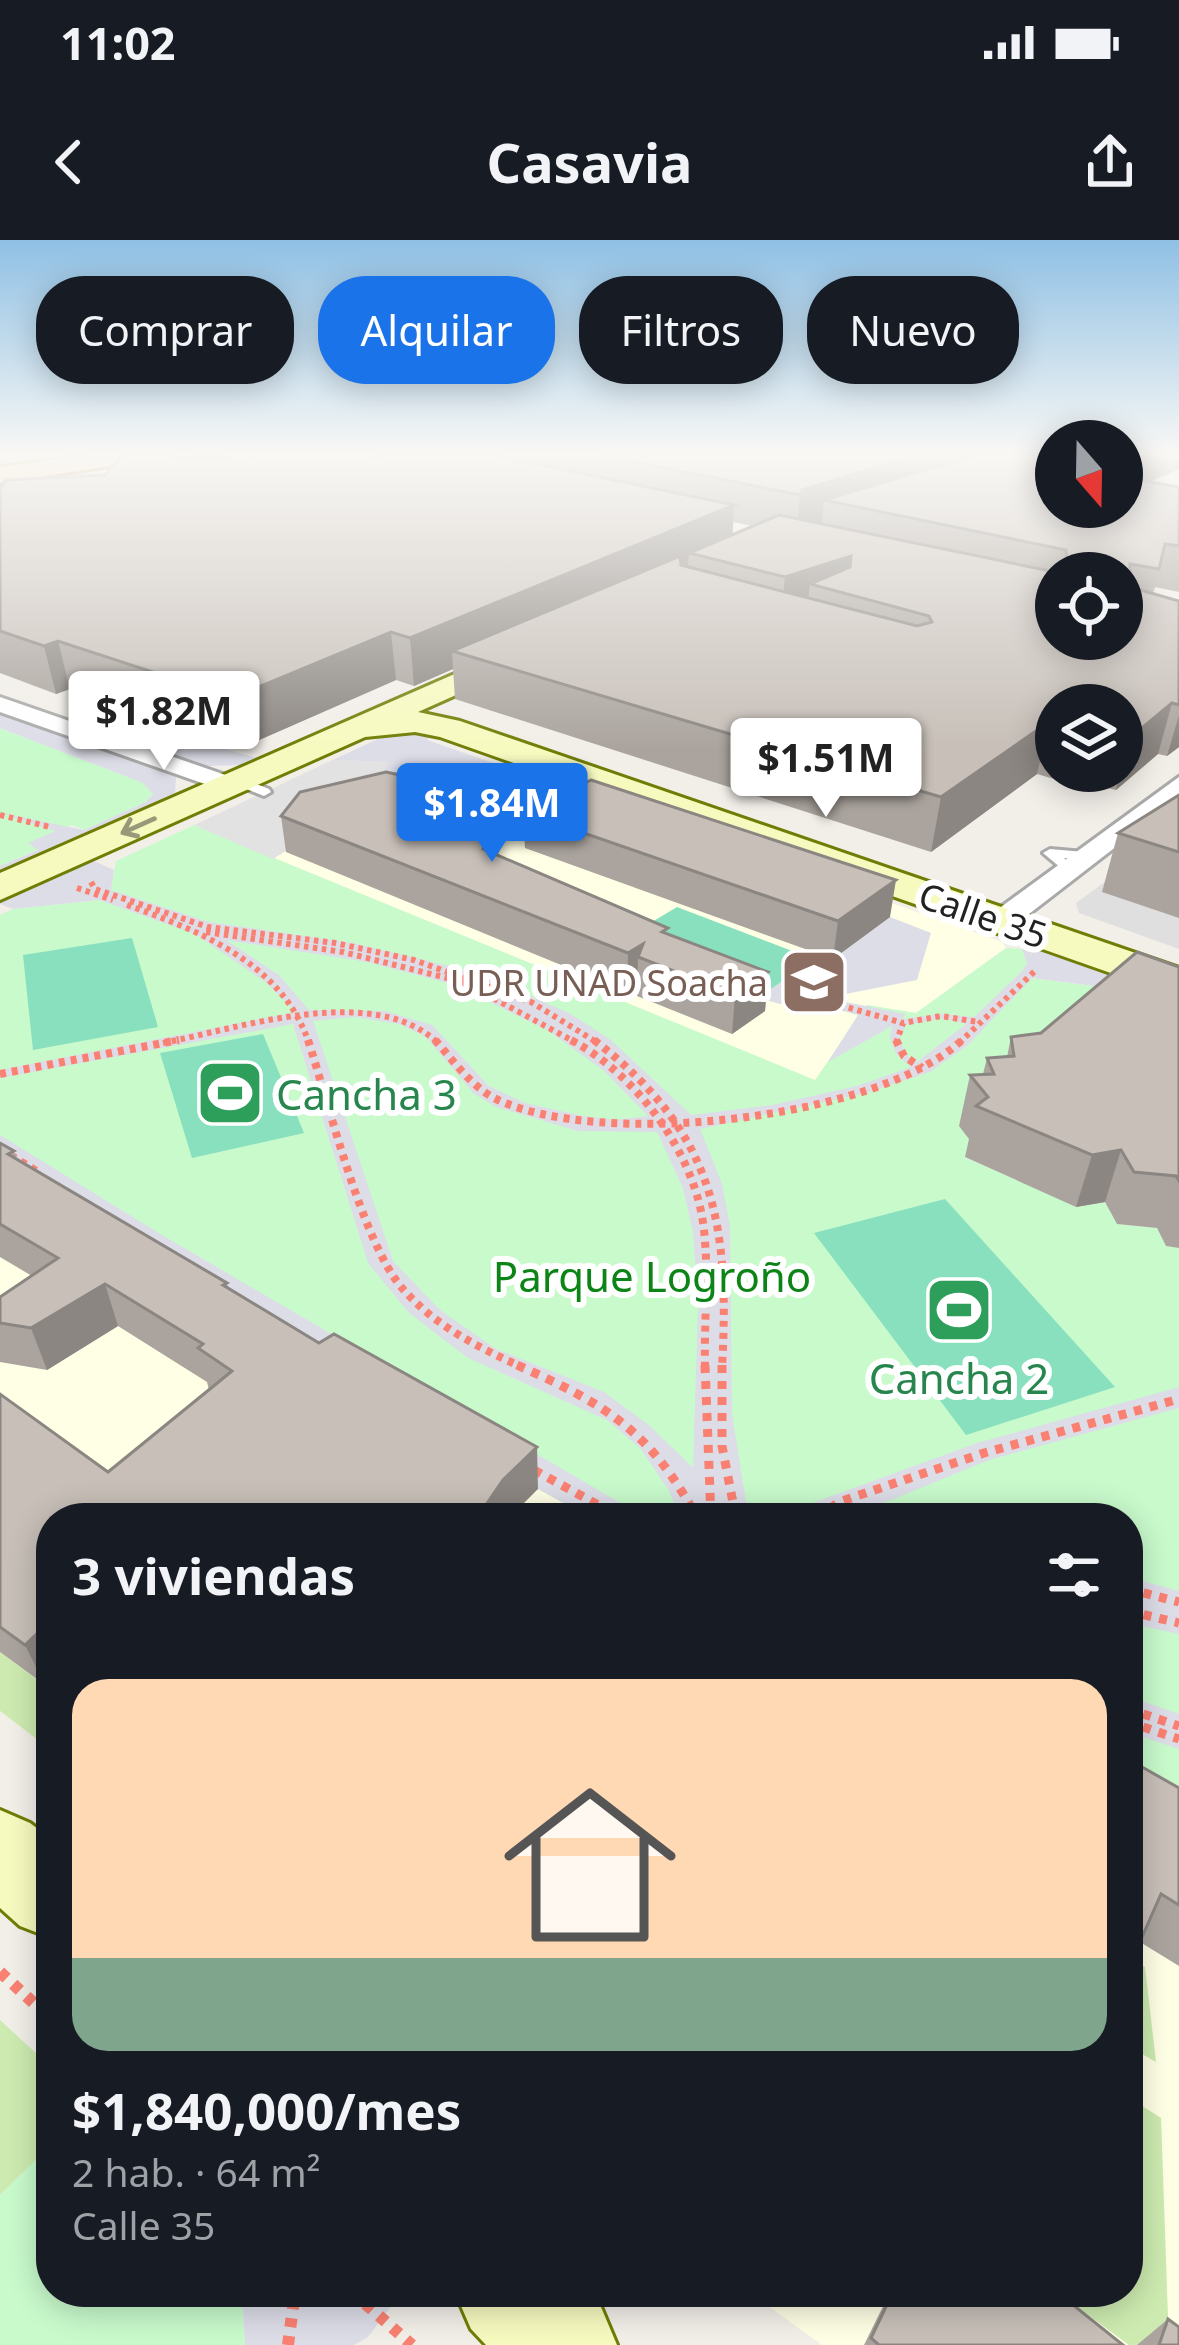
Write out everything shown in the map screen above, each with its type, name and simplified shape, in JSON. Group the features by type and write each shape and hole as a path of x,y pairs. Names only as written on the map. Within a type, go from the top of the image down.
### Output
{"street":[{"path":"440,711 568,632"},
{"path":"0,704 243,786"},
{"name":"Calle 35","path":"0,889 90,862 359,727 415,722 440,711 1179,983"},
{"path":"1001,921 1067,860 1179,785"},
{"path":"0,1852 36,1882"},
{"path":"524,2307 563,2345"}],"lane":[{"path":"1033,848 1067,860"}],"path":[{"path":"711,1503 704,1229 694,1187 664,1125 592,1052 463,982 343,952 199,931 80,892 76,886 85,857 95,889 209,927 350,946 471,975 509,991 602,1045 640,1076 681,1122 696,1150 721,1231 722,1446 733,1503"},
{"path":"199,931 266,974 299,1018 380,1257 395,1283 425,1312 482,1352 604,1406 671,1468 689,1503"},
{"path":"0,1074 299,1018 357,1013 398,1018 426,1028 478,1088 531,1113 608,1127 664,1125 862,1090 922,1068 942,1057 997,1000 1043,965"},
{"path":"814,998 903,1023 941,1016 978,1022"},
{"path":"903,1023 895,1038 897,1046 922,1068"},
{"path":"0,1149 57,1184"},
{"path":"837,1503 984,1453 1179,1399"},
{"path":"525,1465 595,1503"},
{"path":"1143,1593 1179,1602"},
{"path":"1143,1615 1179,1624"},
{"path":"1143,1714 1179,1726"},
{"path":"1143,1727 1179,1739"},
{"path":"0,1972 36,2005"},
{"path":"288,2345 293,2307"},
{"path":"369,2307 412,2345"}],"shaded area":[{"path":"0,714 176,777 175,793 0,874 0,866 38,850 28,843 55,831 0,813 84,830 146,802 153,794 143,783 0,728"},
{"path":"373,731 433,731 427,740 583,794 548,799 522,826 484,827 372,797 389,762 333,760 382,737"},
{"path":"178,734 261,759 244,765 207,766 148,747"},
{"path":"332,760 583,794 1002,942 1006,948 916,1013 866,1005 815,1081 194,825"},
{"path":"332,760 390,762 373,796 273,859 194,825"},
{"path":"1179,828 1179,949 1079,913 1076,903"},
{"path":"85,857 114,870 111,890 209,922 353,943 478,973 571,1014 611,1040 691,1115 772,1105 857,1086 911,1067 896,1054 890,1038 892,1026 828,1062 858,1015 802,1000 780,1004 759,998 813,959 833,959 890,917 931,933 917,980 825,998 906,1014 902,1019 941,1014 974,1017 1027,964 1022,949 1034,938 1179,997 1032,978 968,1045 930,1072 866,1093 700,1129 722,1184 730,1226 732,1414 748,1503 674,1503 640,1448 607,1420 468,1358 409,1313 368,1263 293,1024 0,1078 0,1070 296,1012 264,981 195,934 99,900 13,909 0,904 0,898","holes":["226,940 367,962 455,985 547,1030 603,1070 648,1116 615,1120 525,1103 489,1086 432,1025 385,1011 309,1010 279,975","354,1017 399,1024 426,1037 474,1094 496,1107 578,1131 657,1132 683,1188 693,1232 698,1307 693,1468 649,1425 604,1392 496,1349 440,1310 393,1261 313,1021","942,1018 966,1024 917,1062 905,1054 900,1038 906,1025"]},
{"path":"0,1135 620,1503 563,1503 0,1164"},
{"path":"0,1164 563,1503 36,1503 36,1739 0,1711"},
{"path":"1179,1387 1179,1408 989,1460 884,1503 813,1503 977,1443"},
{"path":"1143,1581 1179,1591 1179,1634 1143,1626"},
{"path":"1143,1701 1179,1714 1179,1749 1143,1737"},
{"path":"1143,1829 1179,1850 1179,2345 822,2345 770,2307 1143,2307"},
{"path":"243,2307 391,2307 368,2337 354,2345 245,2345"}],"green space":[{"path":"0,728 143,783 153,794 146,802 84,830 72,825 29,844 39,849 0,866"},
{"name":"Parque Logroño","path":"194,825 815,1080 867,1005 916,1013 1006,948 1022,949 1027,964 1021,973 1032,978 1107,988 966,1158 1053,1196 1068,1191 1075,1207 1105,1202 1117,1224 1157,1228 1166,1246 1179,1248 1179,1850 1143,1829 1143,1503 565,1503 0,1164 0,915 13,909 109,899 116,861"},
{"path":"677,907 813,959 759,998 622,940"},
{"path":"132,938 158,1027 33,1050 23,955"},
{"name":"Cancha 3","path":"263,1034 304,1133 192,1158 160,1053"},
{"name":"Cancha 2","path":"945,1199 1115,1387 966,1435 814,1233"},
{"path":"0,1652 36,1679 36,1739 0,1711"},
{"path":"1143,1966 1145,1967 1156,2062 1143,2055"},
{"path":"0,2020 36,2053 36,2160 0,2195"},
{"path":"1143,2107 1161,2118 1169,2345 1129,2345 1077,2307 1143,2307"},
{"path":"36,2160 36,2307 243,2307 245,2345 0,2345 0,2195"}],"building":[{"path":"0,553 616,553 410,638 391,632 232,698 58,641 44,646 0,631"},
{"path":"690,553 964,553 1035,568 1035,660 1143,660 1143,591 1179,601 1179,705 1172,703 1143,727 1143,684 1035,684 1035,732 941,797 452,651 680,556 681,565 917,626 932,622 929,616 810,584 850,567 851,556 785,577"},
{"path":"1143,553 1163,553 1159,569 1143,566"},
{"path":"386,772 482,793 507,792 483,849 668,928 662,932 768,972 735,995 638,957 643,944 628,953 281,816 300,792"},
{"path":"591,780 896,880 838,921 523,812"},
{"path":"1179,795 1179,852 1118,833"},
{"path":"1137,952 1179,967 1179,1181 1176,1176 1134,1172 1121,1150 1092,1155 976,1106 988,1097 970,1075 994,1074 987,1058 1014,1056 1011,1037 1041,1033"},
{"path":"0,1143 14,1151 8,1154 319,1343 334,1334 537,1447 487,1503 36,1503 36,1634 25,1645 0,1627 0,1394 108,1472 232,1371 198,1348 203,1344 105,1284 31,1328 0,1323 0,1297 58,1258 0,1224"},
{"path":"1143,1768 1179,1788 1179,1905 1161,1894 1143,1935"},
{"path":"886,2307 1076,2307 1123,2345 879,2345 871,2338"},
{"path":"1168,2319 1179,2327 1179,2345 1159,2345"}],"place":[{"name":"UDR UNAD Soacha","path":"814,982"},
{"name":"Cancha 3","path":"230,1093"},
{"name":"Cancha 2","path":"959,1310"}]}
